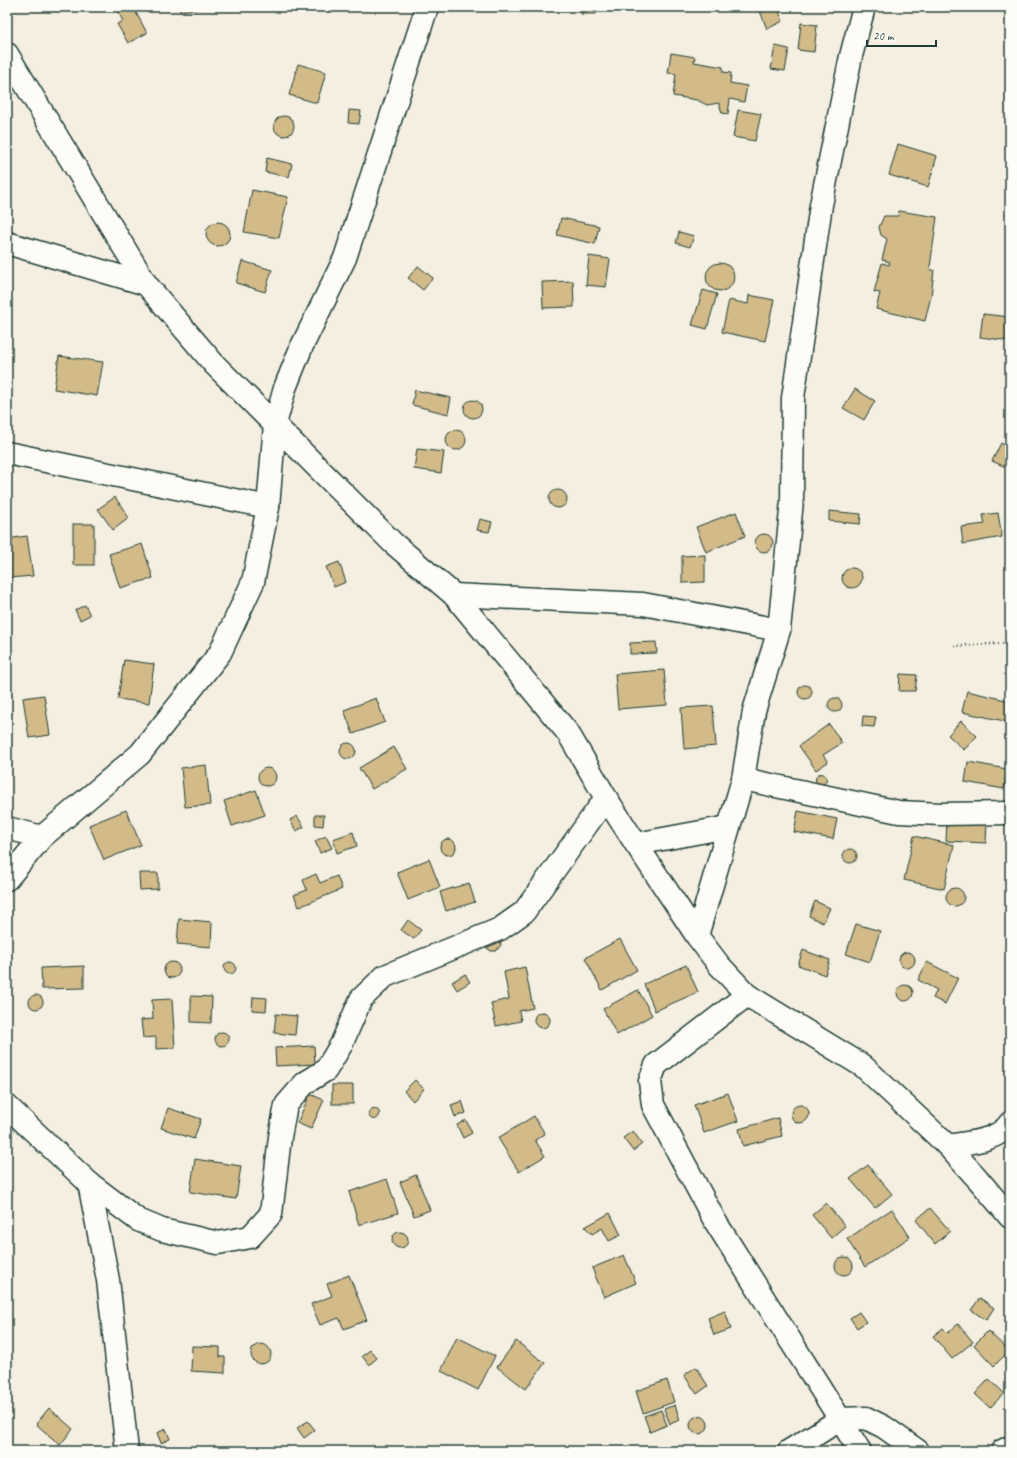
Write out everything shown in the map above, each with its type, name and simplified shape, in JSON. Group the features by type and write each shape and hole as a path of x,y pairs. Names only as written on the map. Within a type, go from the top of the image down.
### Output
{"street":[{"path":"7,879 42,837 140,754 220,654 253,582 268,507 275,424 286,388 301,348 345,258 427,7"},
{"path":"697,936 743,779 754,711 779,630 792,501 793,398 821,205 851,56 863,7"},
{"path":"7,54 146,284 214,364 393,543 454,595 568,733 606,798 697,936 719,965 747,994 863,1066 948,1146 1010,1217"},
{"path":"7,243 146,284"},
{"path":"7,453 268,507"},
{"path":"454,595 643,604 779,630"},
{"path":"743,779 899,812 941,814 1010,814"},
{"path":"7,1106 89,1184 138,1220 162,1230 218,1243 250,1237 271,1214 280,1137 286,1105 305,1083 326,1070 341,1045 361,999 385,976 500,929 524,912 606,798"},
{"path":"636,844 728,827"},
{"path":"7,828 42,837"},
{"path":"747,994 656,1065 650,1080 653,1105 715,1221 860,1451"},
{"path":"948,1146 986,1139 1005,1130 1010,1123"},
{"path":"89,1184 108,1280 127,1451"},
{"path":"789,1451 841,1419 866,1418 884,1427 918,1451"},
{"path":"1002,1451 1010,1447"}],"path":[{"path":"954,646 1010,643"}],"building":[{"path":"123,7 133,7 147,33 128,43 117,24 123,21 117,10"},
{"path":"179,7 197,7 197,9 180,11"},
{"path":"546,7 580,7 580,10 546,10"},
{"path":"582,7 597,7 596,14 581,14"},
{"path":"769,7 777,7 783,21 767,29 760,11"},
{"path":"801,23 817,25 814,52 798,50"},
{"path":"775,46 789,49 785,71 771,69"},
{"path":"671,53 695,57 694,62 723,67 723,72 731,73 730,83 747,86 744,102 730,99 728,114 722,113 719,103 707,105 697,100 673,96 676,74 668,73"},
{"path":"298,64 326,72 317,103 289,95"},
{"path":"349,110 361,111 359,124 348,123"},
{"path":"738,110 761,114 755,141 733,137"},
{"path":"284,116 291,119 294,126 291,133 284,136 277,133 274,126 277,119"},
{"path":"898,144 937,156 928,187 889,175"},
{"path":"267,158 292,164 289,177 265,172"},
{"path":"252,190 288,197 279,238 244,232"},
{"path":"899,211 937,217 930,267 931,270 934,270 931,296 925,321 876,309 880,293 874,292 882,263 889,265 890,262 882,260 887,239 881,235 879,227 884,216 898,216"},
{"path":"561,218 599,226 595,244 557,235"},
{"path":"218,222 226,226 230,234 226,242 218,246 210,242 206,234 210,226"},
{"path":"679,232 694,236 690,247 676,243"},
{"path":"589,256 610,259 606,287 586,285"},
{"path":"242,261 272,270 265,292 236,283"},
{"path":"720,263 730,267 734,277 730,287 720,291 710,287 706,277 710,267"},
{"path":"418,266 433,278 423,290 408,278"},
{"path":"573,281 574,307 543,308 542,282"},
{"path":"703,290 717,294 707,329 692,325"},
{"path":"749,295 774,300 765,341 722,332 729,300 748,304"},
{"path":"983,314 1010,317 1010,341 980,337"},
{"path":"59,356 103,362 97,396 54,389"},
{"path":"855,389 875,401 864,420 843,408"},
{"path":"415,390 451,398 448,414 412,405"},
{"path":"469,400 477,400 482,405 480,416 477,418 469,418 464,413 464,405"},
{"path":"452,430 460,430 466,436 466,444 460,450 452,450 446,444 446,436"},
{"path":"1001,443 1010,448 1010,469 992,461"},
{"path":"417,449 444,452 441,473 414,469"},
{"path":"554,490 562,490 567,495 565,506 562,508 554,508 549,503 549,495"},
{"path":"115,497 129,518 113,530 98,509"},
{"path":"829,511 861,514 860,524 829,521"},
{"path":"736,512 745,536 706,552 696,527"},
{"path":"998,513 1002,537 963,544 961,527 985,524 983,515"},
{"path":"480,519 492,522 489,532 477,530"},
{"path":"73,524 94,524 94,565 73,565"},
{"path":"764,534 770,537 773,543 770,549 764,552 758,549 755,543 758,537"},
{"path":"27,536 33,576 9,578 7,539"},
{"path":"1006,543 1010,543 1010,561"},
{"path":"142,544 153,578 120,588 109,554"},
{"path":"705,555 705,582 682,583 682,556"},
{"path":"339,562 346,582 334,587 326,567"},
{"path":"852,568 859,571 862,578 859,585 852,588 845,585 842,578 845,571"},
{"path":"85,605 90,615 80,620 75,610"},
{"path":"656,642 657,653 630,654 630,643"},
{"path":"124,660 154,664 149,703 118,699"},
{"path":"664,670 667,705 618,709 615,674"},
{"path":"900,674 917,675 915,691 899,691"},
{"path":"805,685 810,687 812,692 810,697 805,699 800,697 798,692 800,687"},
{"path":"967,691 1010,701 1009,722 962,712"},
{"path":"44,695 50,735 29,738 23,698"},
{"path":"376,698 385,722 353,734 344,710"},
{"path":"832,698 838,698 842,702 842,708 838,712 832,712 828,708 828,702"},
{"path":"713,706 716,746 684,749 681,708"},
{"path":"863,716 876,717 874,727 862,726"},
{"path":"961,721 977,736 964,750 948,735"},
{"path":"829,724 842,743 823,755 828,762 816,770 799,746"},
{"path":"348,743 354,745 356,751 354,757 348,759 342,757 340,751 342,745"},
{"path":"394,747 407,769 372,789 359,768"},
{"path":"968,762 1007,769 1004,789 965,782"},
{"path":"206,765 210,805 185,807 181,768"},
{"path":"267,768 273,771 276,777 273,783 267,786 261,783 258,777 261,771"},
{"path":"821,773 825,775 827,779 825,783 821,785 817,783 815,779 817,775"},
{"path":"256,790 265,815 232,826 224,801"},
{"path":"126,810 141,845 104,860 89,825"},
{"path":"798,811 837,819 833,839 794,832"},
{"path":"315,815 324,815 323,826 315,825"},
{"path":"297,816 304,827 296,831 290,820"},
{"path":"947,821 987,822 986,843 946,841"},
{"path":"353,832 357,846 337,853 333,839"},
{"path":"326,836 332,848 320,853 315,841"},
{"path":"914,836 954,845 944,889 904,880"},
{"path":"445,839 451,839 456,844 454,853 451,855 445,855 440,850 440,844"},
{"path":"847,849 853,849 857,853 857,859 853,863 847,863 843,859 843,853"},
{"path":"429,859 440,887 408,900 397,872"},
{"path":"139,873 158,873 158,889 140,890"},
{"path":"316,874 320,883 337,876 342,889 299,907 294,895 307,890 303,880"},
{"path":"469,883 475,902 446,911 440,892"},
{"path":"951,888 959,888 964,893 962,904 959,906 951,906 946,901 946,893"},
{"path":"815,901 830,908 823,923 809,916"},
{"path":"179,919 212,922 211,947 177,944"},
{"path":"408,920 421,930 414,939 401,930"},
{"path":"856,924 880,931 870,962 846,954"},
{"path":"620,939 637,970 602,990 585,958"},
{"path":"500,940 501,945 496,951 491,951 487,948 486,946"},
{"path":"803,950 830,960 825,975 798,965"},
{"path":"907,952 913,954 915,960 913,966 907,968 901,966 899,960 901,954"},
{"path":"169,962 175,962 180,967 178,976 175,978 169,978 164,973 164,967"},
{"path":"230,962 234,964 236,968 234,972 230,974 226,972 224,968 226,964"},
{"path":"927,962 958,978 945,1004 933,998 937,990 918,980"},
{"path":"686,965 698,992 655,1011 644,984"},
{"path":"84,966 84,988 42,989 41,968"},
{"path":"525,967 533,1008 519,1011 521,1021 496,1026 491,1003 509,999 504,972"},
{"path":"465,974 470,982 457,990 452,982"},
{"path":"905,985 912,990 913,993 908,1000 905,1001 898,996 897,993 902,986"},
{"path":"638,990 652,1015 617,1035 603,1009"},
{"path":"33,995 39,995 43,999 43,1005 39,1009 33,1009 29,1005 29,999"},
{"path":"191,996 212,997 211,1023 191,1022"},
{"path":"253,997 267,998 266,1011 252,1010"},
{"path":"172,999 175,1048 156,1049 156,1037 143,1038 141,1020 153,1019 152,1000"},
{"path":"542,1012 548,1014 550,1020 548,1026 542,1028 536,1026 534,1020 536,1014"},
{"path":"276,1014 297,1016 295,1035 274,1033"},
{"path":"219,1032 225,1032 229,1036 229,1042 225,1046 219,1046 215,1042 215,1036"},
{"path":"314,1046 315,1064 276,1066 275,1048"},
{"path":"415,1080 424,1089 413,1101 404,1091"},
{"path":"332,1085 353,1085 353,1104 332,1104"},
{"path":"728,1093 738,1121 704,1133 694,1105"},
{"path":"310,1094 324,1100 311,1129 297,1123"},
{"path":"462,1101 466,1113 455,1117 451,1105"},
{"path":"796,1105 804,1105 809,1110 807,1121 804,1123 796,1123 791,1118 791,1110"},
{"path":"168,1108 201,1119 194,1139 161,1128"},
{"path":"372,1109 376,1109 378,1110 378,1118 372,1119 369,1116 369,1112"},
{"path":"534,1116 545,1134 535,1140 545,1156 519,1172 498,1138"},
{"path":"778,1118 782,1136 743,1146 739,1129"},
{"path":"466,1120 472,1133 463,1138 457,1125"},
{"path":"633,1131 642,1144 633,1151 623,1138"},
{"path":"195,1159 241,1166 236,1199 190,1192"},
{"path":"868,1165 892,1194 875,1208 850,1179"},
{"path":"416,1175 430,1210 414,1216 400,1182"},
{"path":"387,1179 398,1213 359,1225 349,1192"},
{"path":"826,1203 845,1226 831,1238 812,1215"},
{"path":"930,1208 950,1231 935,1244 916,1220"},
{"path":"892,1209 910,1237 865,1267 847,1239"},
{"path":"610,1213 621,1235 609,1241 602,1228 592,1234 585,1227"},
{"path":"400,1232 406,1234 408,1240 406,1246 400,1248 394,1246 392,1240 394,1234"},
{"path":"624,1255 636,1283 604,1297 592,1268"},
{"path":"840,1257 848,1257 853,1262 851,1273 848,1275 840,1275 835,1270 835,1262"},
{"path":"349,1275 367,1320 344,1329 339,1318 320,1325 311,1304 332,1296 327,1284"},
{"path":"980,1298 994,1308 986,1320 971,1310"},
{"path":"725,1311 731,1329 714,1335 708,1318"},
{"path":"859,1312 866,1322 857,1328 850,1318"},
{"path":"958,1324 973,1342 952,1359 933,1336 943,1328 948,1333"},
{"path":"988,1331 1009,1351 994,1366 974,1345"},
{"path":"457,1337 495,1356 478,1390 441,1371"},
{"path":"516,1341 545,1363 526,1389 497,1367"},
{"path":"257,1344 265,1344 271,1350 271,1358 265,1364 257,1364 251,1358 251,1350"},
{"path":"192,1346 220,1347 220,1357 225,1357 225,1373 191,1371"},
{"path":"370,1350 377,1358 369,1365 362,1356"},
{"path":"696,1367 708,1386 697,1394 684,1375"},
{"path":"989,1379 1004,1393 990,1408 975,1394"},
{"path":"667,1380 674,1402 643,1413 636,1391"},
{"path":"675,1405 680,1420 670,1424 664,1409"},
{"path":"49,1408 73,1429 60,1445 36,1424"},
{"path":"661,1410 667,1425 650,1432 644,1416"},
{"path":"695,1416 703,1416 708,1421 706,1432 703,1434 695,1434 690,1429 690,1421"},
{"path":"308,1421 315,1430 304,1438 297,1428"},
{"path":"166,1429 170,1439 161,1443 157,1433"}]}
